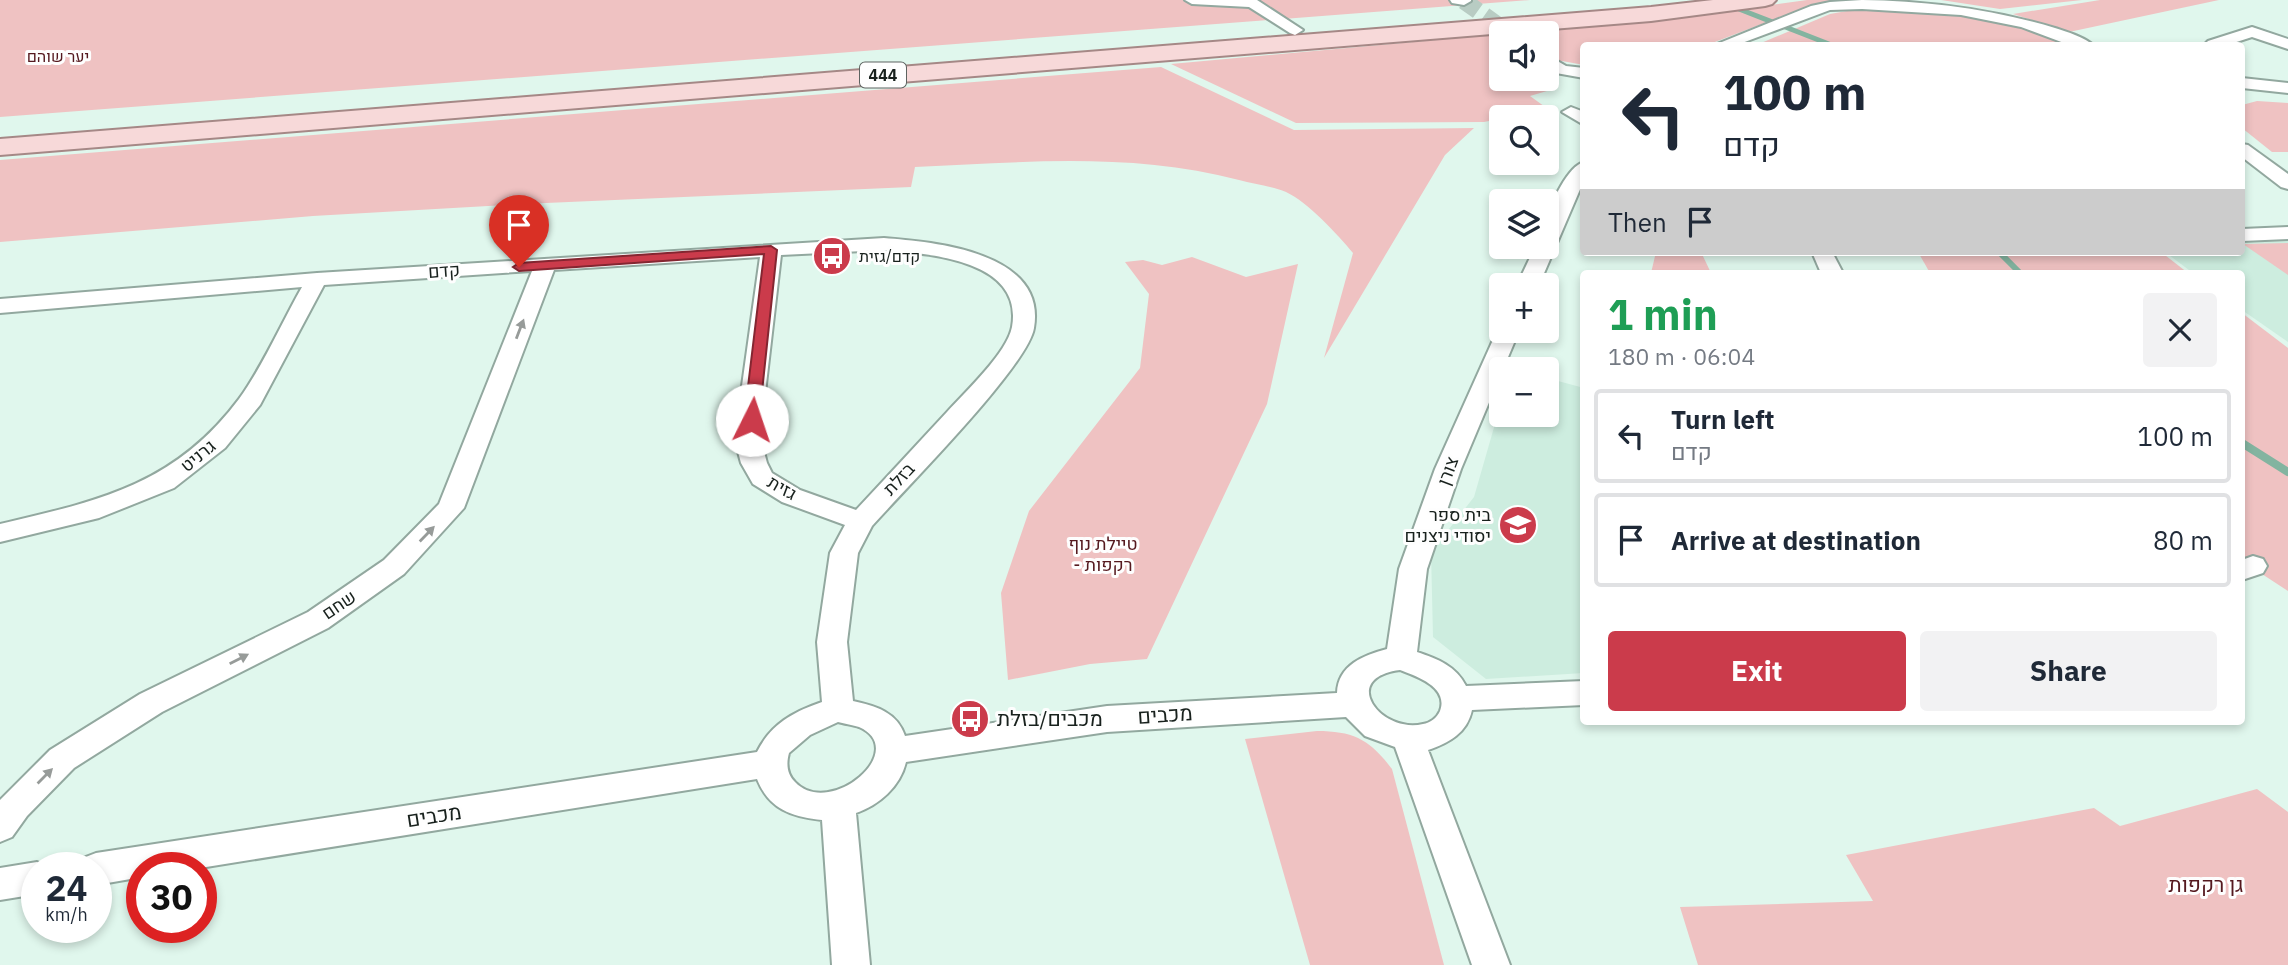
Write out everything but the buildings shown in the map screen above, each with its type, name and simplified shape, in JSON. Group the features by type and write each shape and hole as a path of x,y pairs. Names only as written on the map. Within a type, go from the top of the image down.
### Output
{"main road":[{"name":"444","path":"0,131 1677,0"},
{"name":"444","path":"0,147 1651,14 1765,0"}],"street":[{"path":"1192,0 1252,3 1295,30"},
{"path":"1457,0 1464,1"},
{"path":"1730,42 1802,15 1847,3 1884,0 1925,2 1996,15 2049,30 2078,42"},
{"path":"2220,42 2252,32 2288,44"},
{"path":"1559,68 1580,72"},
{"path":"2245,83 2288,90"},
{"path":"2245,91 2288,90"},
{"path":"2245,151 2288,183"},
{"path":"2245,161 2288,192"},
{"path":"1559,215 1580,172"},
{"path":"2245,234 2288,233"},
{"name":"קדם","path":"0,306 317,279 884,244 925,247 970,256 1008,279"},
{"name":"גזית","path":"771,250 753,393 750,448 754,463 762,478 790,496 861,521"},
{"name":"שחם","path":"0,827 15,806 62,759 151,703 318,620 394,567 451,508 545,265"},
{"name":"גרניט","path":"0,533 89,512 165,482 216,442 258,388 317,279"},
{"name":"בזלת","path":"838,710 832,642 844,553 861,521 1001,368 1023,329 1021,298 1008,279"},
{"name":"צורן","path":"1401,658 1413,569 1448,469 1503,343"},
{"path":"1401,658 1424,664 1440,673 1451,684 1457,699 1458,709 1453,722 1442,732 1426,738 1408,739 1376,728 1362,716 1355,704 1353,688 1358,675 1368,666 1383,660 1401,658"},
{"path":"1457,699 1580,693"},
{"name":"מכבים","path":"894,751 1107,719 1355,704"},
{"path":"860,711 878,720 890,733 894,751 890,768 878,785 860,798 838,806 816,807 797,803 782,793 773,779 772,763 776,747 786,733 819,713 860,711"},
{"path":"1408,739 1491,965"},
{"name":"מכבים","path":"112,866 772,763"},
{"path":"838,806 852,965"},
{"path":"0,884 21,881"}],"shaded area":[{"path":"2288,239 2288,342 2245,312 2245,270 2189,270 2170,256 2245,256 2245,241"},
{"name":"בית ספר יסודי ניצנים","path":"1559,381 1580,387 1580,673 1486,679 1433,637 1431,552 1474,497 1494,427 1559,427"}],"green space":[{"name":"יער שוהם","path":"0,0 1530,0 0,117"},
{"path":"1807,0 1842,0 1814,4 1715,42 1580,42 1580,64 1559,61 1559,29 1668,19"},
{"path":"1941,0 2082,0 2000,9"},
{"path":"2100,0 2219,0 2069,32 2013,14"},
{"path":"1864,8 1942,8 2015,22 2066,42 1764,42 1830,14"},
{"path":"1489,35 1489,91 1547,91 1530,96 1542,105 1489,105 1489,121 1484,122 1296,123 1171,64"},
{"path":"1161,67 1294,130 1474,128 1445,155 1324,358 1353,253 1347,246 1313,211 1286,192 1199,171 1158,165 1078,161 915,167 911,187 313,216 0,242 0,160"},
{"path":"2257,101 2288,103 2288,152 2272,152 2245,130 2245,104"},
{"path":"2288,243 2288,275 2245,245"},
{"path":"1655,256 1703,256 1710,270 1652,270"},
{"path":"1920,256 2166,256 2184,270 1928,270"},
{"name":"טיילת נוף - רקפות","path":"1192,257 1246,277 1298,264 1267,404 1147,659 1090,664 1008,680 1001,593 1029,511 1140,368 1149,294 1125,262 1143,260 1162,265"},
{"path":"2245,315 2288,348 2288,591 2245,563"},
{"path":"1317,731 1341,733 1360,739 1376,751 1392,769 1444,965 1310,965 1245,739"},
{"name":"גן רקפות","path":"2257,789 2288,812 2288,965 1698,965 1680,907 1873,901 1846,855 2094,808 2120,826"}],"waterway":[{"path":"1739,9 1824,42"},
{"path":"2003,256 2017,270"},
{"path":"2245,445 2288,472"}],"tunnel":[{"path":"1464,1 1492,21"}],"place":[{"name":"קדם/גזית","path":"832,256"},
{"name":"בית ספר יסודי ניצנים","path":"1518,525"},
{"name":"מכבים/בזלת","path":"970,719"}],"route":[{"path":"519,267 771,250 752,420"}]}
